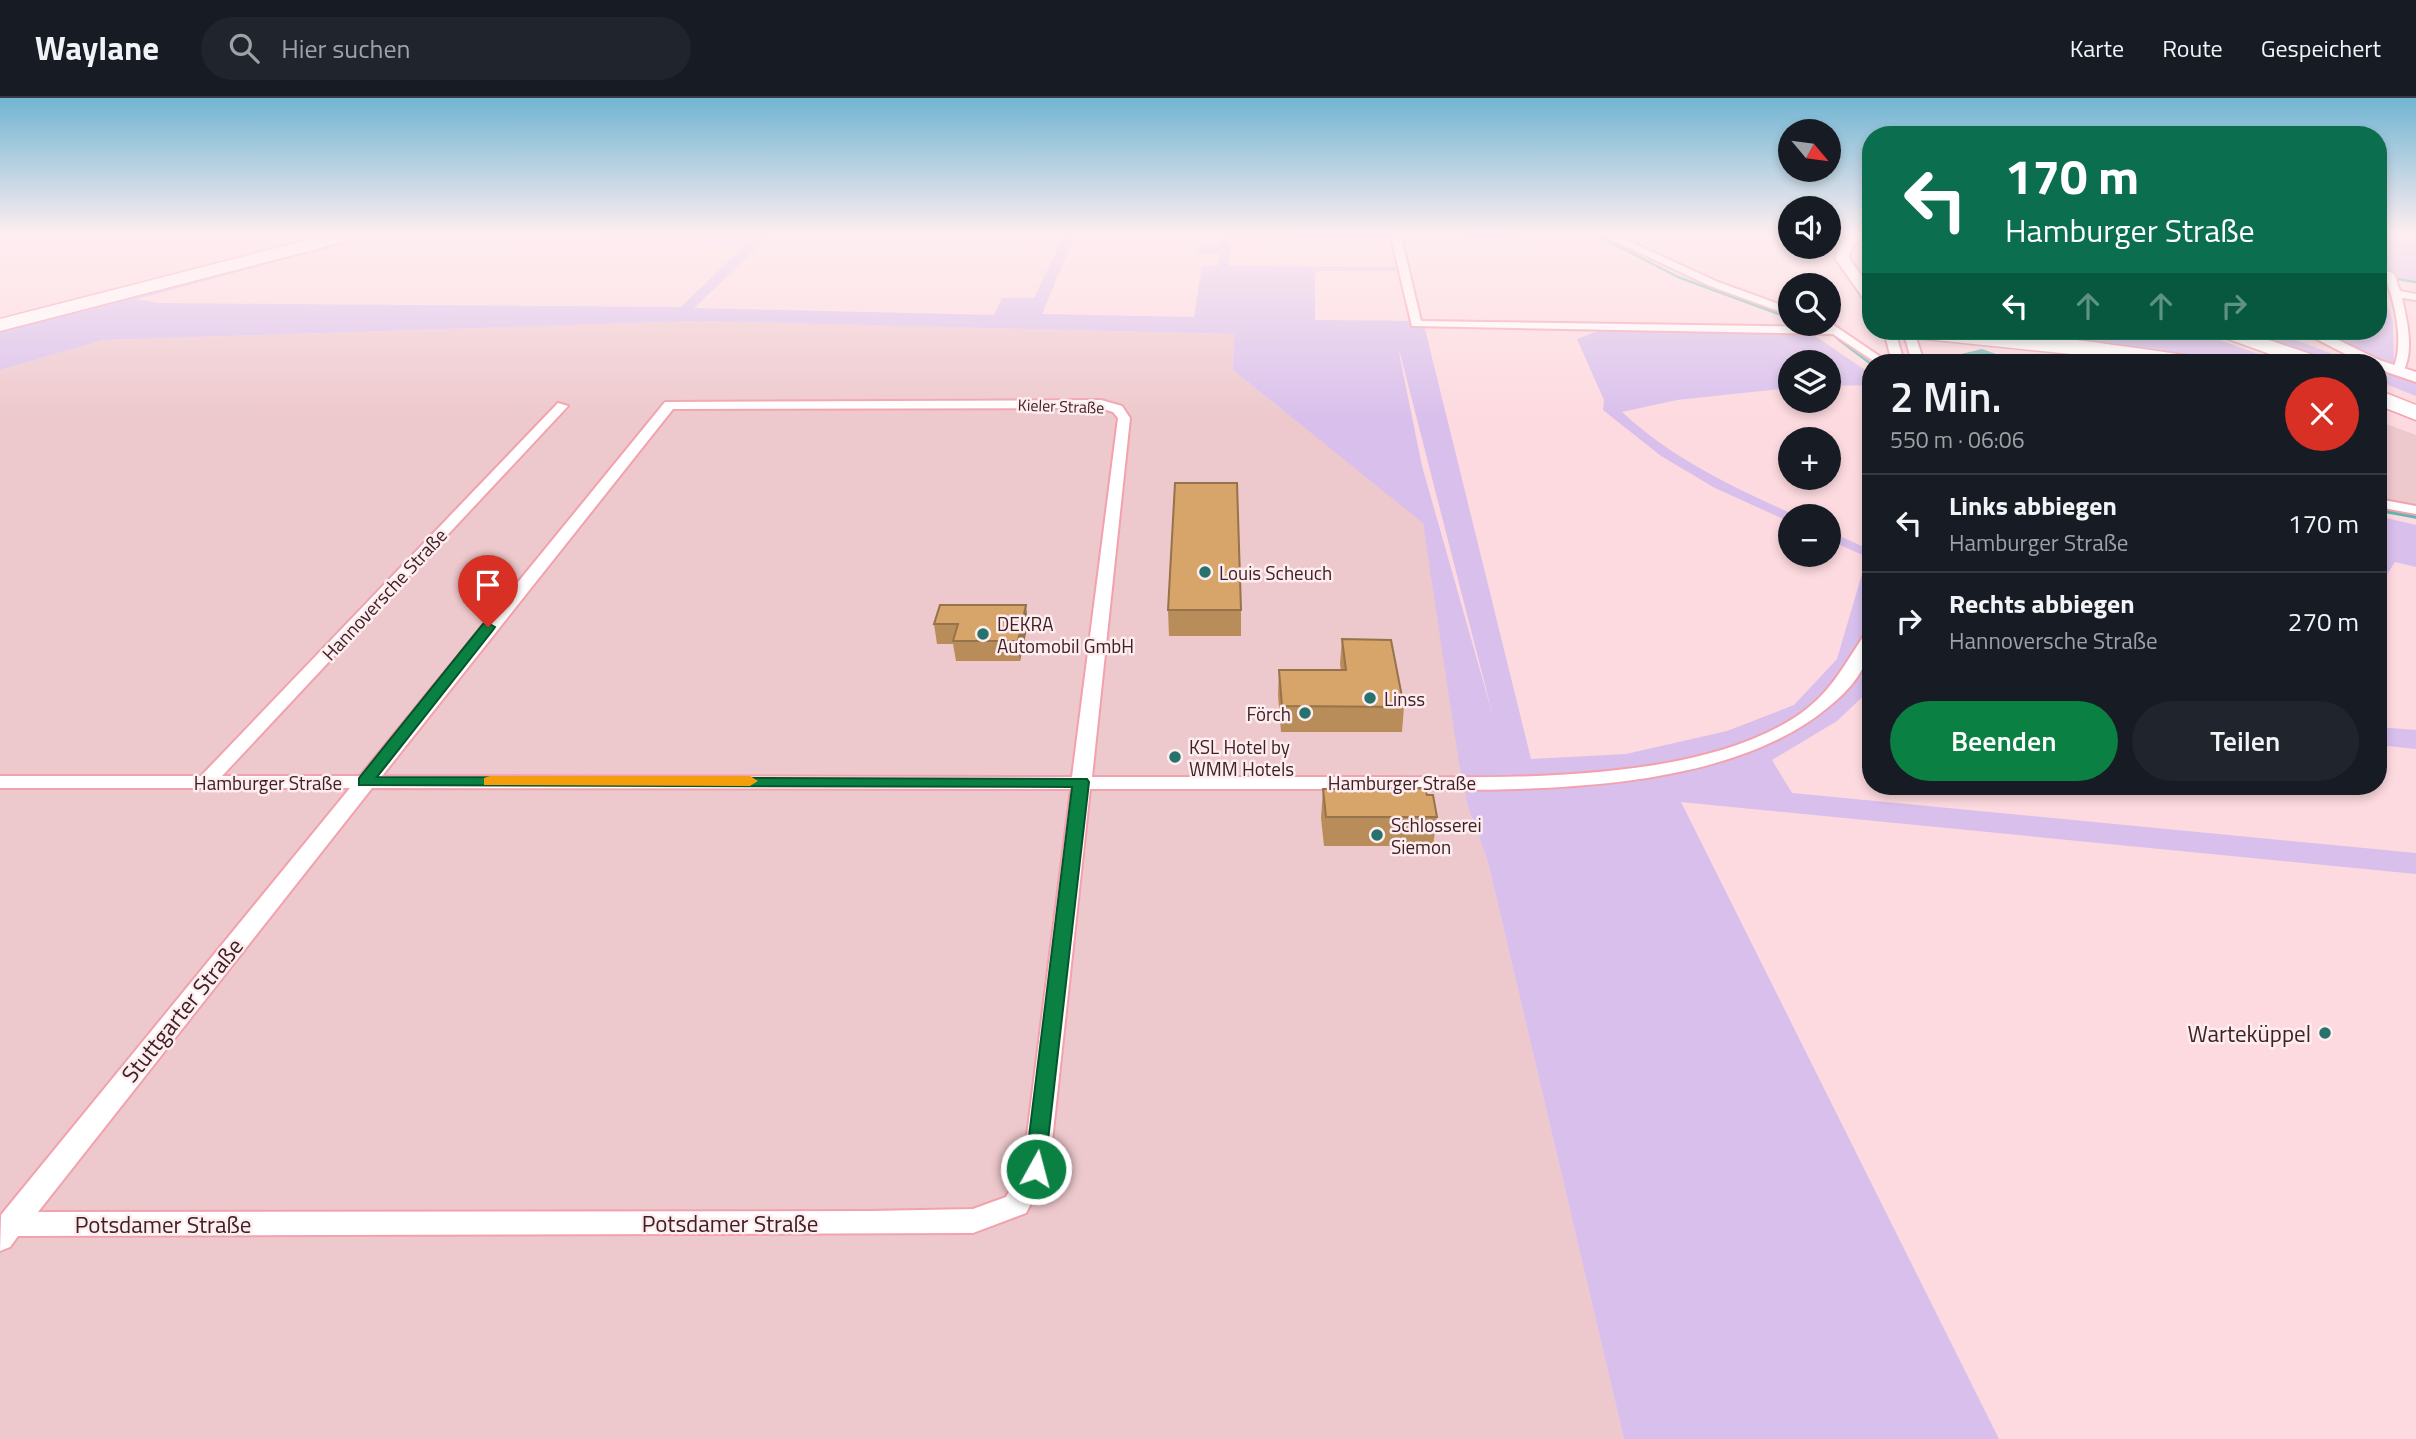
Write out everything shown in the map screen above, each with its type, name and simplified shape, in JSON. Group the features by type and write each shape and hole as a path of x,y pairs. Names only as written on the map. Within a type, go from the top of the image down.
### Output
{"highway":[{"path":"0,319 92,296"},
{"path":"0,325 114,296"},
{"path":"2014,340 2133,354"},
{"path":"2231,340 2270,354"},
{"path":"2252,340 2289,354"},
{"path":"2387,393 2416,405"},
{"path":"2387,401 2416,413"},
{"path":"2387,411 2416,421"}],"main road":[{"path":"2327,340 2356,354"},
{"path":"2387,367 2416,377"}],"street":[{"path":"1409,296 1416,324 1778,330"},
{"path":"1744,296 1778,308"},
{"path":"2395,296 2402,324 2404,357 2403,366 2398,371"},
{"path":"2402,324 2416,327"},
{"path":"1841,334 1870,354"},
{"name":"Kieler Straße","path":"364,782 669,405 1101,404 1118,409 1124,418 1081,782"},
{"name":"Hannoversche Straße","path":"206,782 562,406"},
{"path":"2387,505 2416,510"},
{"name":"Hamburger Straße","path":"0,782 1452,783 1594,778 1646,772 1697,761 1785,730 1826,701 1844,684 1862,658"},
{"name":"Stuttgarter Straße","path":"6,1231 364,782"},
{"name":"Potsdamer Straße","path":"6,1231 973,1221 1016,1205 1036,1169 1081,782"}],"shaded area":[{"path":"130,296 150,296 137,299 158,303 681,307 693,296 707,296 694,308 994,315 1002,298 1050,296 1042,314 1194,317 1197,296 1315,296 1315,320 1423,321 1531,759 1626,754 1727,731 1794,705 1837,659 1862,574 1862,697 1837,721 1772,760 1792,793 2416,853 2416,874 1681,802 1999,1439 1624,1439 1488,862 1468,807 1423,523 1233,370 1234,334 698,321 103,340 0,370 0,329","holes":["1399,353 1493,716 1422,466"]},
{"path":"2387,304 2393,321 2394,363 2387,361 2387,354 2367,354 2340,340 2387,340"},
{"path":"698,321 1234,334 1233,370 1423,522 1468,807 1488,862 1624,1439 0,1439 0,370 103,340"},
{"path":"1598,331 1815,336 1836,350 1778,350 1778,389 1677,400 1622,412 1641,429 1683,458 1778,507 1778,517 1715,488 1661,456 1603,410 1604,400 1577,339"},
{"path":"2056,340 2220,340 2258,354 2148,354"},
{"path":"2270,340 2296,340 2333,354 2308,354"},
{"path":"1841,354 1862,368 1862,385 1841,386"},
{"path":"2387,373 2416,381 2416,396 2387,385"},
{"path":"2387,424 2416,435 2416,506 2387,501"},
{"path":"2387,518 2416,525 2416,567 2395,562 2387,574"},
{"path":"1841,537 1862,546 1862,555 1841,545"},
{"path":"2387,728 2416,730 2416,749 2387,746"}],"water":[{"path":"1982,349 1996,354 1961,354"}],"building":[{"name":"Louis Scheuch","path":"1175,483 1237,483 1241,610 1168,610"},
{"path":"940,605 1026,605 1018,641 953,641 958,624 934,624"},
{"path":"1342,639 1391,640 1404,707 1282,706 1279,670 1346,670"},
{"path":"1425,788 1427,795 1433,795 1437,817 1326,817 1323,789"}],"waterway":[{"path":"1729,296 1778,314"},
{"path":"1838,339 1862,357"},
{"path":"2387,512 2416,517"}],"slow traffic":[{"path":"490,781 750,781"}],"place":[{"name":"Louis Scheuch","path":"1205,572"},
{"name":"DEKRA Automobil GmbH","path":"983,634"},
{"name":"Linss","path":"1370,698"},
{"name":"Förch","path":"1305,713"},
{"name":"KSL Hotel by WMM Hotels","path":"1175,757"},
{"name":"Schlosserei Siemon","path":"1377,835"},
{"name":"Warteküppel","path":"2325,1033"}],"route":[{"path":"488,627 364,782 1081,782 1036,1169"}]}
